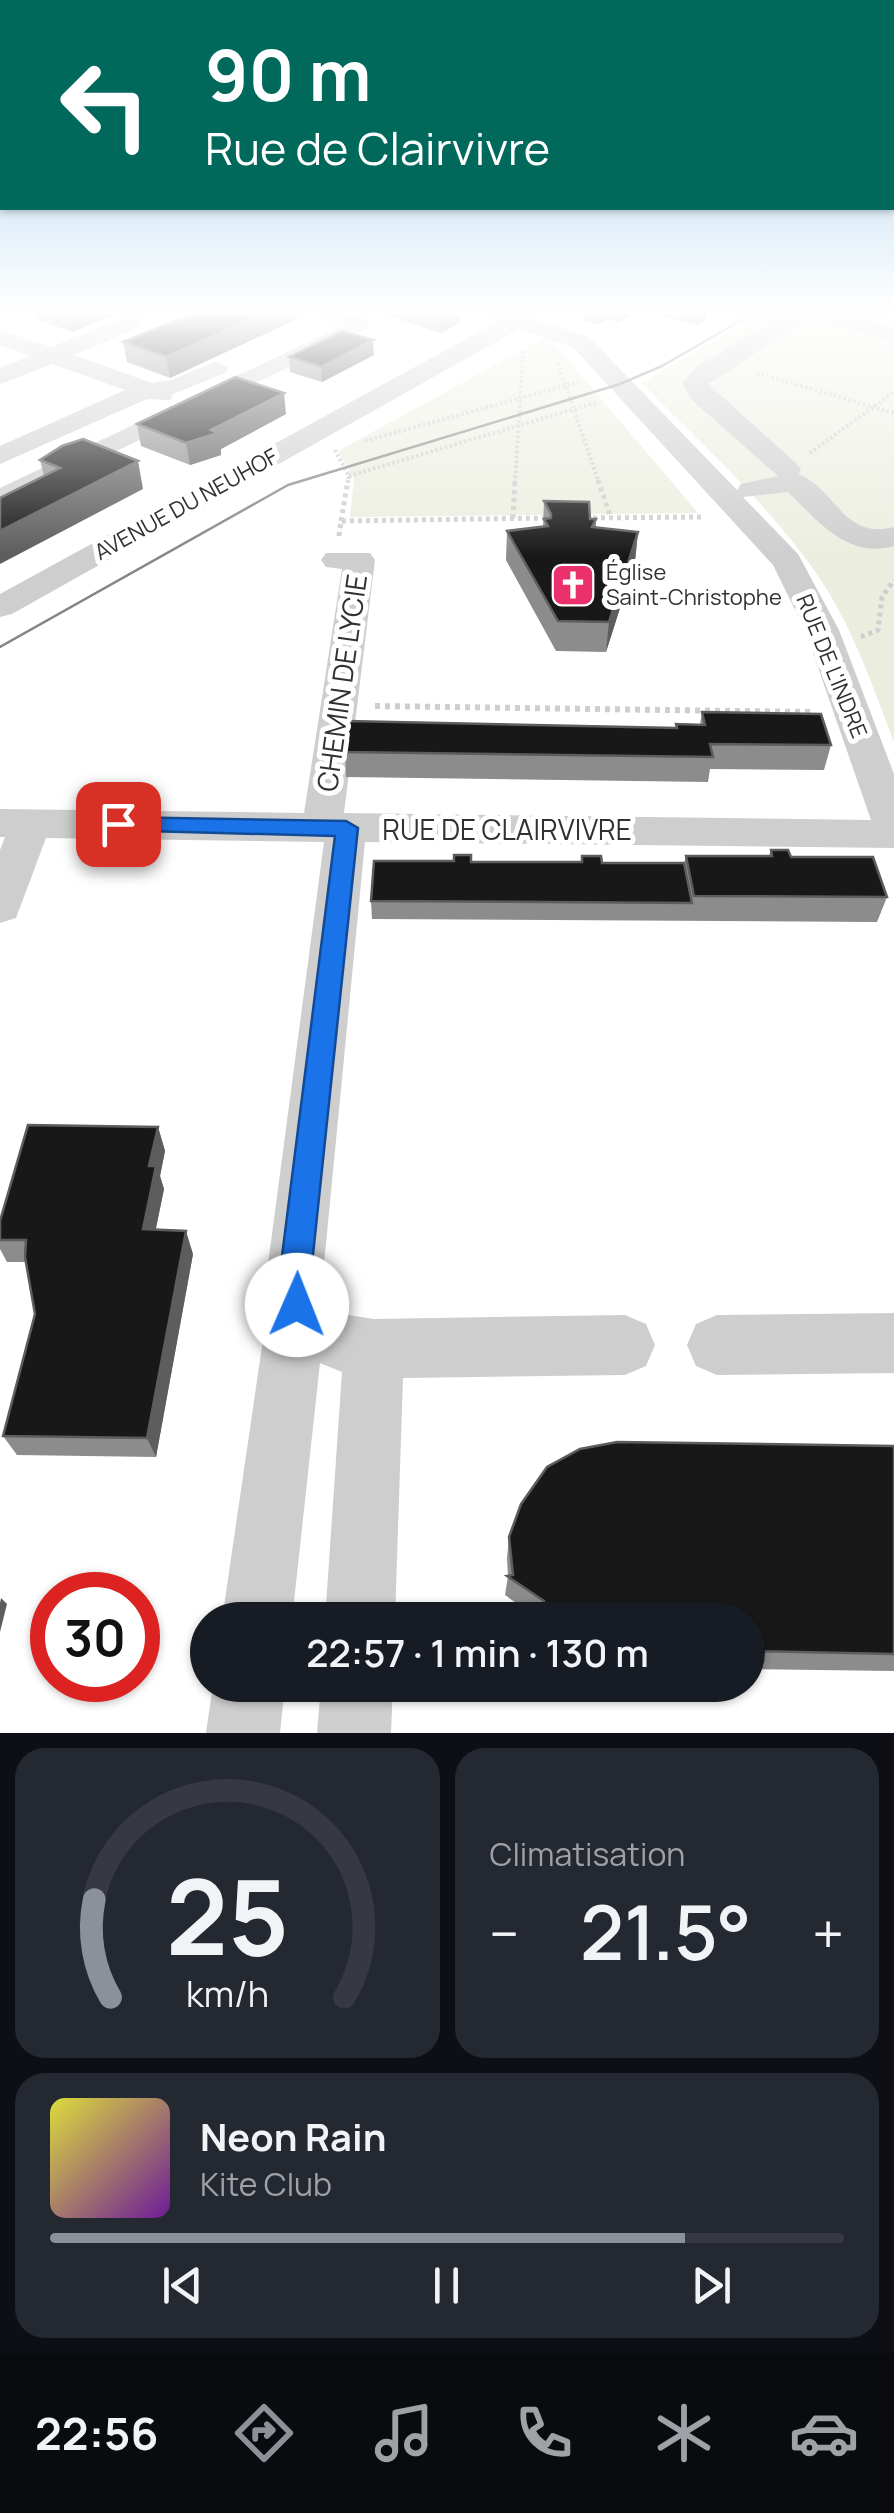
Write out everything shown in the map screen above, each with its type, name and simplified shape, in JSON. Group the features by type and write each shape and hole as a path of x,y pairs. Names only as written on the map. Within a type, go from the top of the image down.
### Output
{"street":[{"path":"0,456 140,395"},
{"path":"160,395 194,407"},
{"path":"0,499 219,395"},
{"name":"AVENUE DU NEUHOF","path":"0,606 393,395"},
{"name":"RUE DE L'INDRE","path":"623,395 787,561 825,637 894,831"},
{"path":"703,395 786,470"},
{"path":"735,504 794,482 855,538 881,542 894,536"},
{"name":"CHEMIN DE LYCIE","path":"259,1602 297,1305 296,1264 334,828 338,706 359,560 337,560"},
{"path":"0,907 16,823"},
{"name":"RUE DE CLAIRVIVRE","path":"16,823 894,831"},
{"path":"297,1305 318,1332 342,1345 374,1349 625,1345"},
{"path":"717,1344 894,1343"},
{"path":"361,1602 374,1349"},
{"path":"242,1733 246,1702"},
{"path":"354,1733 356,1702"}],"path":[{"path":"513,519 522,395"},
{"path":"334,450 533,395"},
{"path":"569,395 611,518"},
{"path":"350,476 614,395"},
{"path":"832,395 894,413"},
{"path":"786,470 890,395"},
{"path":"334,450 348,442"},
{"path":"334,450 350,476 337,560"},
{"path":"572,518 611,518 735,504"},
{"path":"341,521 552,518"},
{"path":"825,637 866,638 878,630 878,604 885,587 894,580"},
{"path":"338,706 851,712"}],"shaded area":[{"path":"440,395 598,395 698,513 350,517 354,479 338,451"},
{"path":"654,395 894,395 894,742 853,640 822,582 760,503"}],"building":[{"path":"198,395 280,395 211,430 218,433 186,443 137,424"},
{"path":"83,439 138,461 0,531 0,498 60,468 40,460"},
{"name":"Église Saint-Christophe","path":"544,501 589,502 590,519 596,519 592,527 638,532 609,622 558,621 507,531 548,526 544,519 551,518 551,514"},
{"path":"702,712 821,714 831,745 710,744 713,757 345,752 348,721 677,728 676,724 705,725"},
{"path":"771,850 788,850 791,857 873,857 887,897 694,896 686,856 772,856"},
{"path":"454,855 471,855 471,862 582,862 582,856 601,856 602,863 684,863 692,903 371,901 374,861 454,861"},
{"path":"28,1125 158,1127 149,1166 156,1166 143,1229 186,1231 147,1438 3,1436 35,1314 25,1257 26,1240 0,1240 0,1221"},
{"path":"617,1442 894,1446 894,1654 765,1651 765,1602 544,1602 507,1576 513,1575 509,1537 521,1504 547,1467 580,1449"}],"tram line":[{"path":"0,647 288,485 584,395"}],"place":[{"name":"Église Saint-Christophe","path":"573,585"}],"route":[{"path":"118,824 346,828 296,1264 297,1305"}]}
